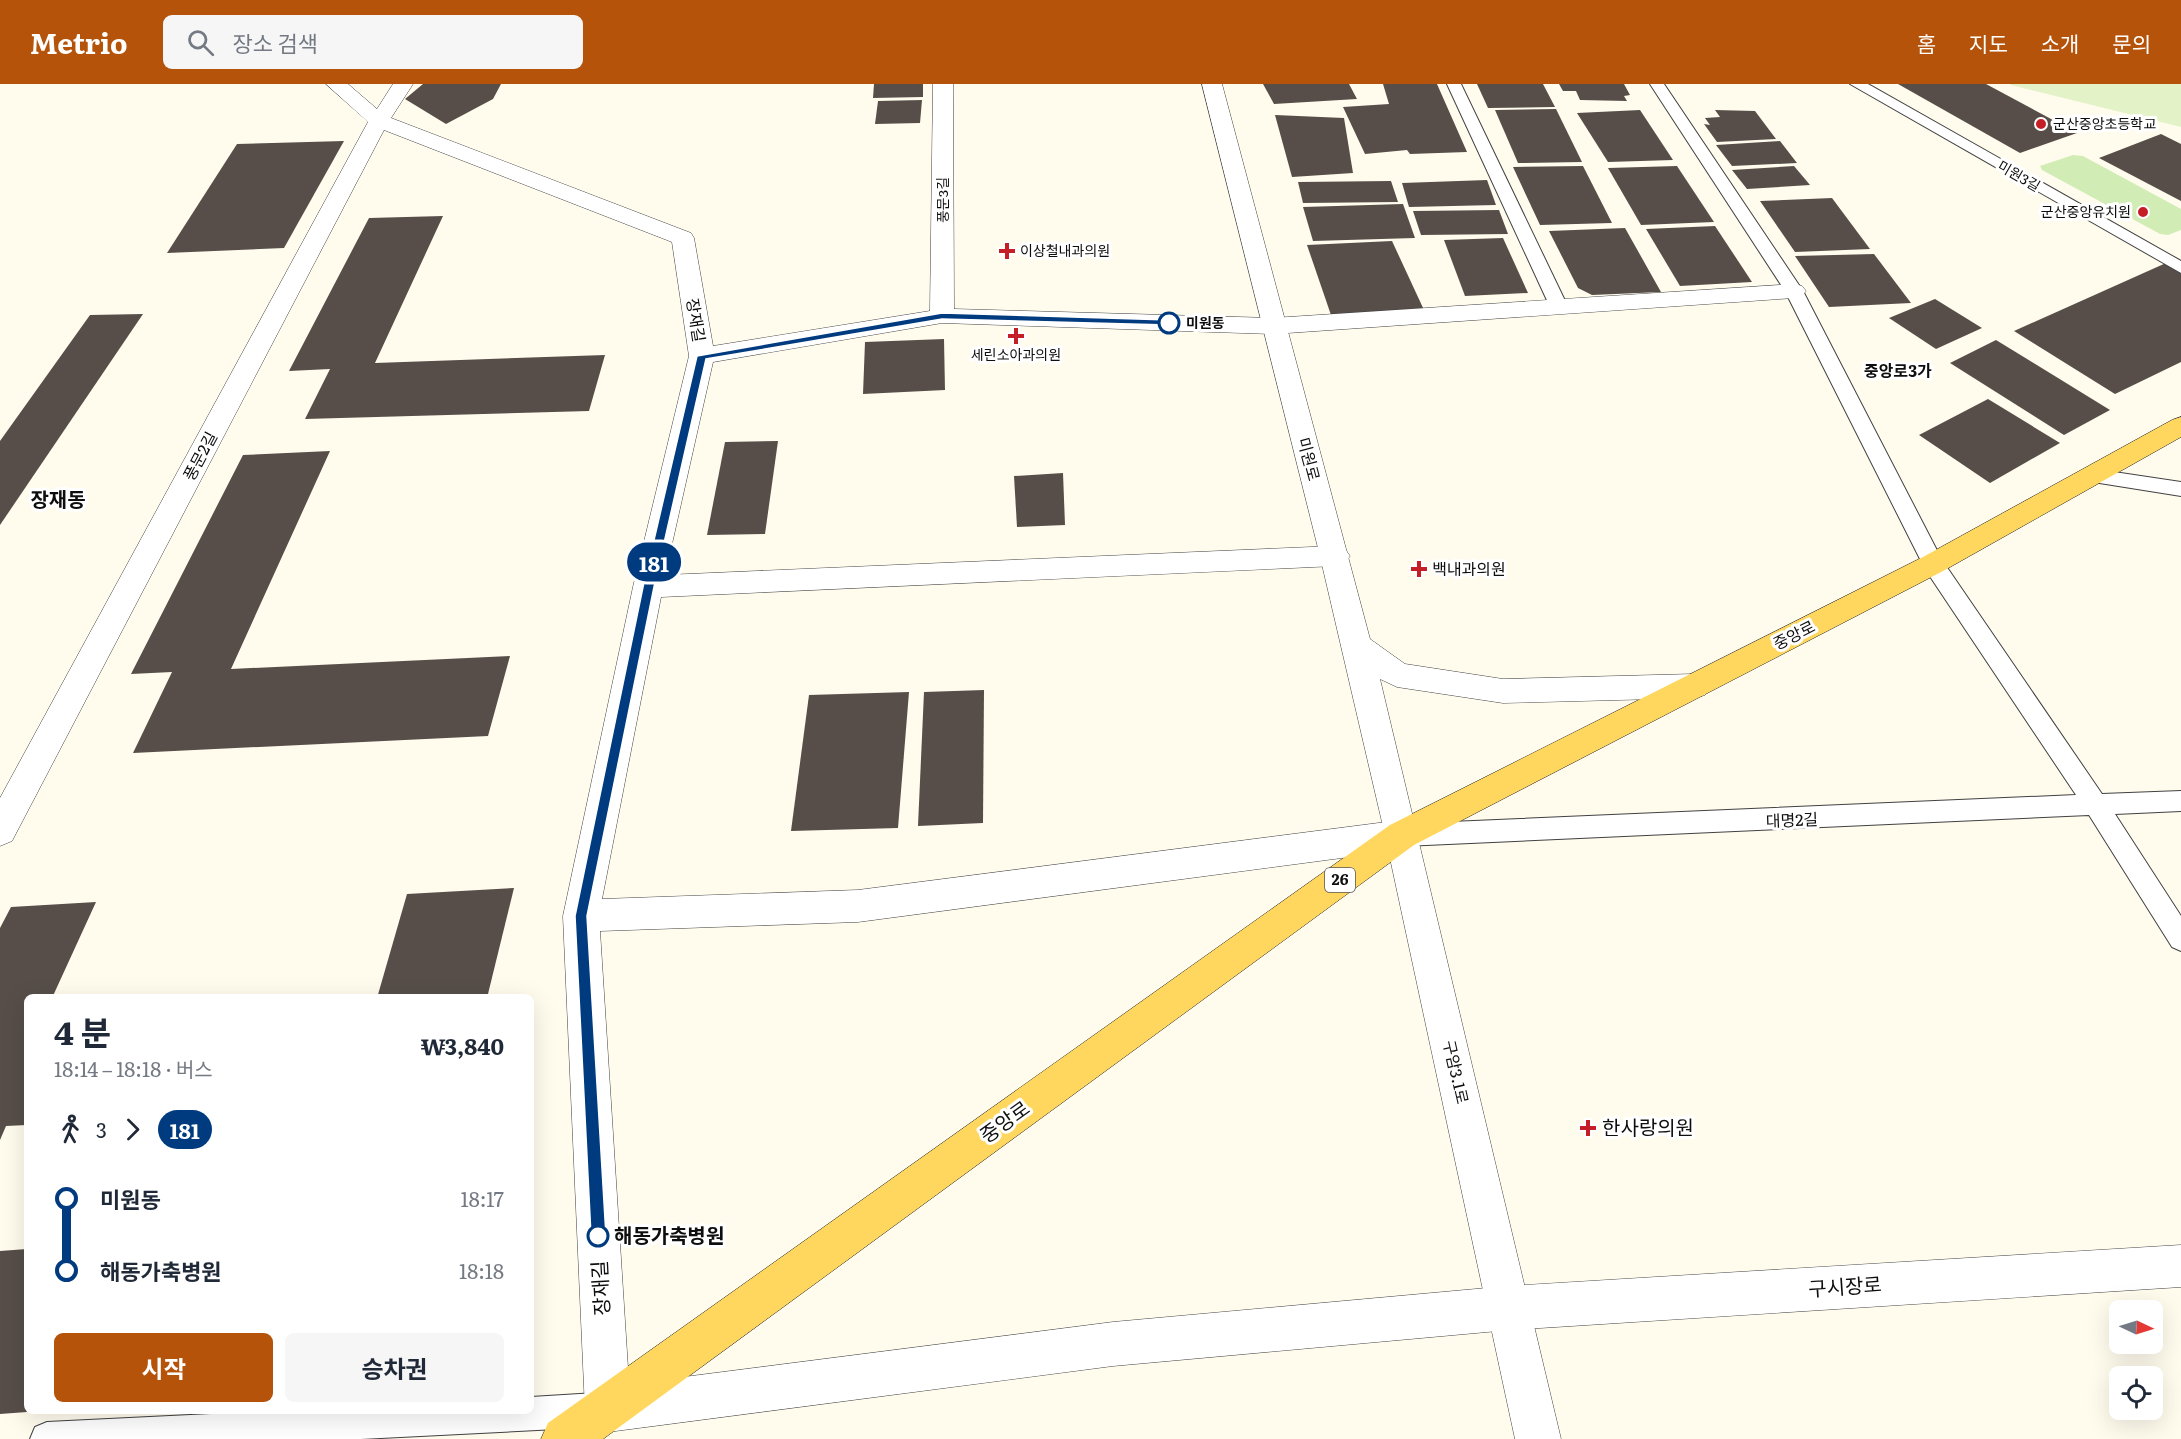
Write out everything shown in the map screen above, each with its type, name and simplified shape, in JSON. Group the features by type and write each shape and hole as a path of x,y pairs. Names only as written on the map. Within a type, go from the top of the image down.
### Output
{"main road":[{"name":"중앙로","path":"564,1439 1402,835 1934,564 2181,426"}],"street":[{"name":"장재길","path":"336,84 379,121 683,238 702,356 648,587 581,916 608,1409"},
{"name":"풍문2길","path":"0,831 379,121 403,84"},
{"name":"풍문3길","path":"942,316 943,84"},
{"name":"미원로","path":"1212,84 1273,326 1335,556 1402,835"},
{"path":"702,356 942,316 1273,326 1560,309 1794,291"},
{"path":"648,587 1335,556"},
{"path":"1356,645 1397,675 1503,691 1694,686"},
{"name":"중앙로","path":"581,916 858,906 1402,835"},
{"name":"구암3.1로","path":"1402,835 1538,1439"},
{"name":"구시장로","path":"1509,1308 2181,1266"},
{"name":"중앙로","path":"608,1409 1113,1344 1509,1308"}],"lane":[{"path":"1454,84 1560,309"},
{"path":"1657,84 1794,291 1934,564 2095,804 2181,939"},
{"name":"미원3길","path":"1857,84 2181,268"},
{"path":"2094,476 2181,489"},
{"name":"대명2길","path":"1402,835 1825,819 2181,801"},
{"path":"534,1413 608,1409"},
{"path":"47,1439 514,1414"}],"green space":[{"path":"2181,84 2181,127 2011,85"},
{"path":"2073,155 2083,156 2181,209 2181,230 2168,235 2160,234 2042,170 2040,166"}],"building":[{"path":"423,84 501,84 493,99 446,124 405,99"},
{"path":"874,84 923,84 923,97 873,98"},
{"path":"1263,84 1349,84 1357,99 1274,104"},
{"path":"1383,84 1437,84 1467,152 1410,154 1407,150 1365,154 1343,107 1389,104"},
{"path":"1477,84 1543,84 1555,107 1488,108"},
{"path":"1559,84 1624,84 1630,95 1624,96 1627,101 1580,100 1576,91 1563,91"},
{"path":"1898,84 1986,84 2077,133 2020,153"},
{"path":"922,100 920,123 875,124 878,101"},
{"path":"1556,109 1582,162 1518,163 1495,110"},
{"path":"1640,110 1673,160 1608,162 1577,113"},
{"path":"1715,110 1755,111 1776,139 1717,142 1704,124 1710,125 1705,118 1720,117"},
{"path":"1275,115 1344,118 1353,173 1292,177"},
{"path":"2161,134 2181,144 2181,201 2099,158"},
{"path":"344,141 284,248 167,253 237,144"},
{"path":"1780,141 1797,163 1732,166 1716,145"},
{"path":"1583,166 1612,223 1540,225 1513,167"},
{"path":"1677,166 1714,222 1641,225 1608,168"},
{"path":"1794,166 1810,185 1747,189 1732,170"},
{"path":"1487,180 1496,205 1409,207 1402,183"},
{"path":"1391,181 1398,202 1303,203 1298,182"},
{"path":"1832,198 1870,249 1795,252 1760,201"},
{"path":"1403,204 1415,238 1313,241 1303,207"},
{"path":"1499,210 1508,234 1421,235 1413,211"},
{"path":"443,216 375,363 605,355 589,411 305,419 330,369 289,371 369,218"},
{"path":"1715,226 1752,282 1680,286 1646,229"},
{"path":"1625,228 1661,292 1592,295 1578,288 1549,231"},
{"path":"1503,238 1528,293 1465,296 1444,240"},
{"path":"1392,241 1424,310 1331,315 1307,245"},
{"path":"1874,254 1911,303 1829,307 1795,256"},
{"path":"2166,263 2181,271 2181,362 2115,394 2014,331"},
{"path":"1935,299 1982,328 1936,349 1889,318"},
{"path":"143,314 0,525 0,441 90,315"},
{"path":"944,339 945,390 863,394 865,342"},
{"path":"1996,340 2110,410 2064,435 1950,363"},
{"path":"1988,399 2060,443 1990,483 1919,435"},
{"path":"778,441 765,534 707,535 725,442"},
{"path":"330,451 231,669 510,656 488,736 133,753 172,672 131,674 243,455"},
{"path":"1063,473 1065,525 1017,527 1014,476"},
{"path":"984,690 983,823 918,826 924,692"},
{"path":"909,692 898,828 791,831 809,695"},
{"path":"514,888 488,994 378,994 407,894"},
{"path":"96,902 54,994 24,994 24,1125 6,1126 0,1140 0,928 11,907"},
{"path":"24,1249 24,1412 0,1414 0,1251"}],"bus line":[{"name":"181","path":"598,1236 581,916 648,587 702,356 942,316 1169,323"}],"place":[{"name":"군산중앙초등학교","path":"2041,124"},
{"name":"군산중앙유치원","path":"2143,212"},
{"name":"이상철내과의원","path":"1007,251"},
{"name":"미원동","path":"1169,323"},
{"name":"세린소아과의원","path":"1016,336"},
{"name":"백내과의원","path":"1419,569"},
{"name":"한사랑의원","path":"1588,1128"},
{"name":"해동가축병원","path":"598,1236"}],"district":[{"name":"중앙로3가","path":"1898,371"},
{"name":"장재동","path":"58,500"}]}
